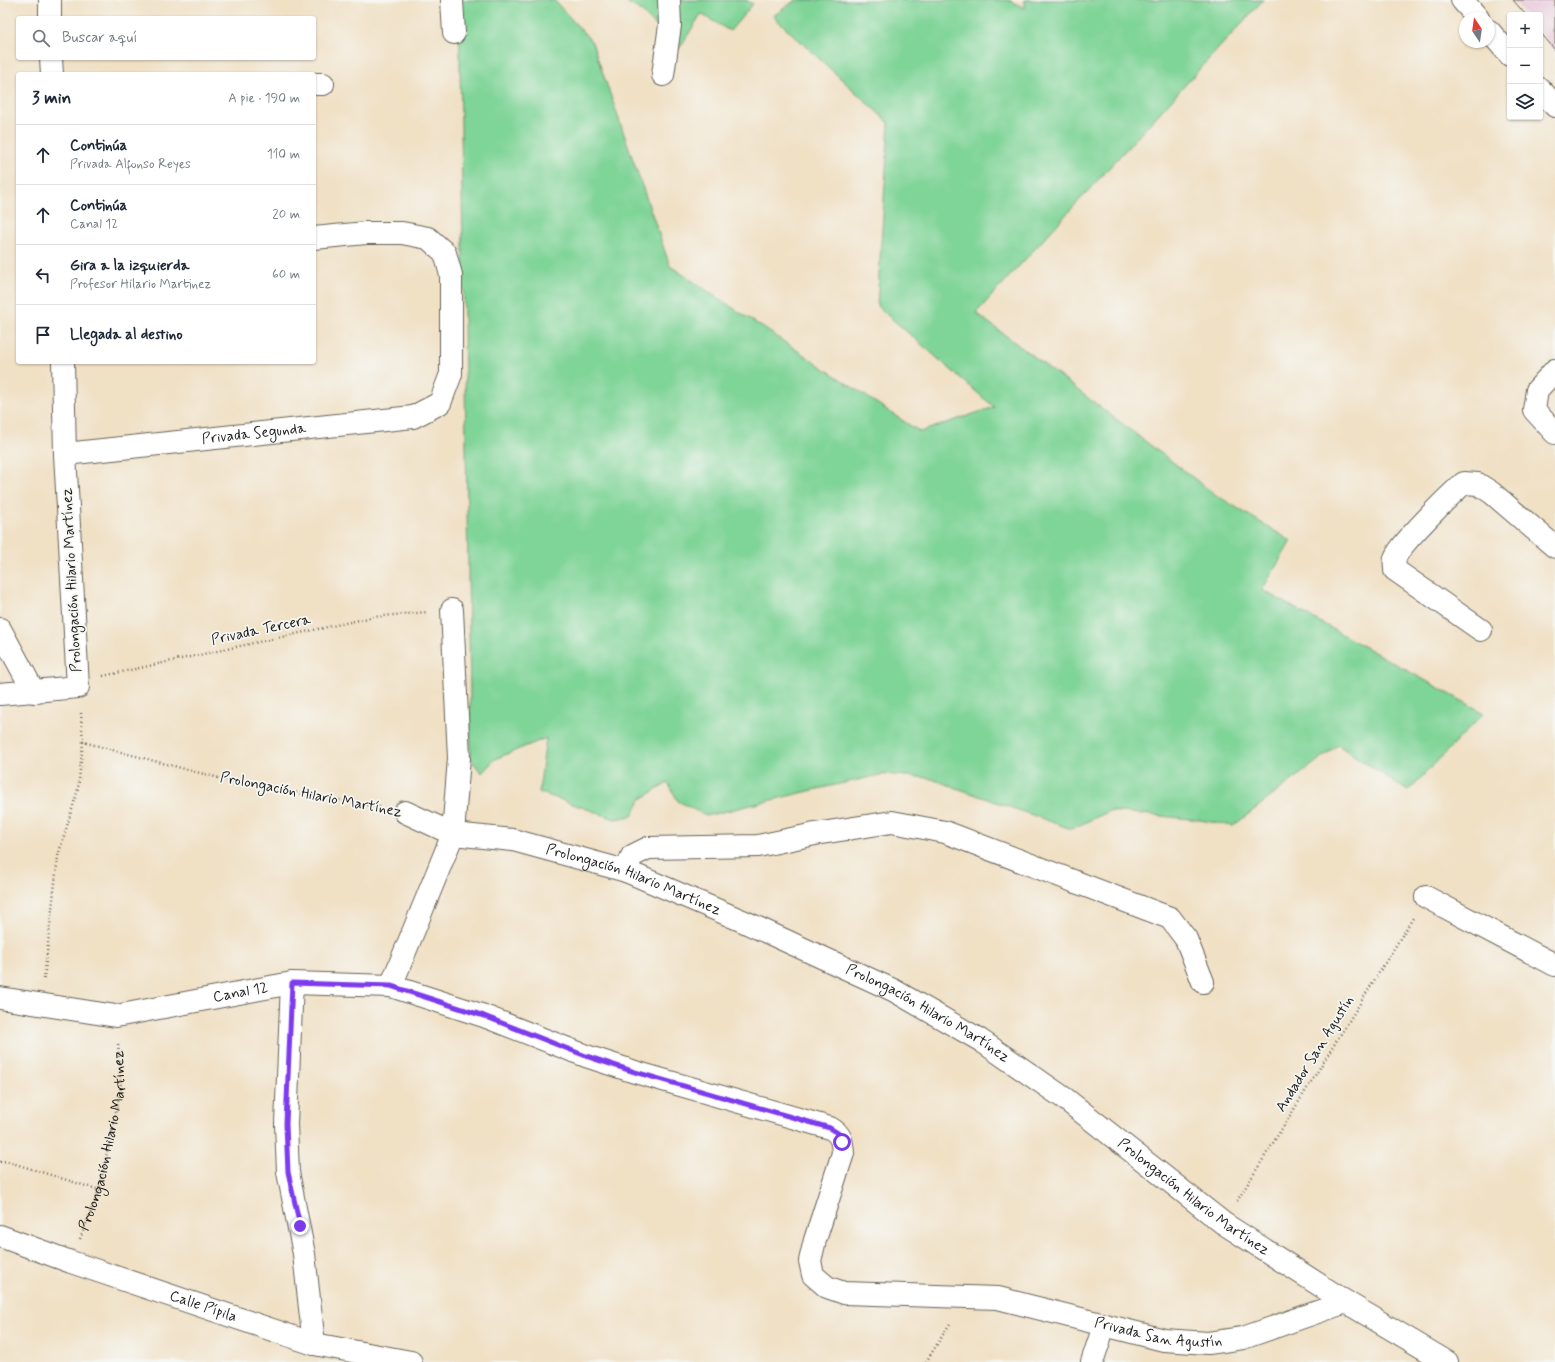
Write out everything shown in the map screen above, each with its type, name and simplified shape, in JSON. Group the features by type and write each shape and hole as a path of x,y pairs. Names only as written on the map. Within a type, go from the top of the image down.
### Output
{"street":[{"path":"50,0 50,16"},
{"path":"452,0 454,33"},
{"path":"663,75 670,25 668,0"},
{"path":"1462,0 1473,12"},
{"path":"1495,38 1507,52"},
{"path":"51,60 52,72"},
{"path":"1543,92 1555,106"},
{"name":"Privada Segunda","path":"65,454 413,417 440,403 451,374 451,275 445,253 428,238 402,233 366,233 316,238"},
{"name":"Prolongación Hilario Martínez","path":"63,364 65,454 78,687"},
{"path":"1555,370 1537,390 1534,410 1555,433"},
{"path":"1481,630 1395,570 1395,558 1408,541 1452,493 1464,483 1478,484 1492,493 1555,547"},
{"path":"391,986 453,834 459,758 452,610"},
{"path":"0,629 34,692"},
{"path":"0,694 78,687"},
{"name":"Prolongación Hilario Martínez","path":"405,812 453,834 513,840 626,872 745,922 893,990 980,1040 1064,1098 1223,1223 1346,1302 1447,1362"},
{"path":"626,872 632,856 648,848 758,846 822,832 892,822 945,832 1170,918 1186,939 1203,982"},
{"path":"1426,897 1555,965"},
{"path":"292,983 286,1124 288,1172 302,1240 309,1290 314,1344"},
{"name":"Canal 12","path":"0,998 116,1016 292,983 391,986 484,1016 586,1056 635,1072 830,1128 838,1133 842,1142"},
{"name":"Privada San Agustín","path":"842,1142 843,1153 815,1240 810,1261 813,1275 827,1287 844,1293 998,1298 1027,1304 1104,1326 1164,1340 1208,1343 1243,1338 1346,1302"},
{"name":"Calle Pípila","path":"0,1236 71,1262 314,1344 411,1362"},
{"path":"1092,1362 1104,1326"}],"path":[{"name":"Privada Tercera","path":"78,687 101,677 373,617 452,610"},
{"name":"Prolongación Hilario Martínez","path":"78,687 83,742 234,782 405,812"},
{"path":"41,1004 58,856 78,789 83,742"},
{"name":"Andador San Agustín","path":"1223,1223 1426,897"},
{"name":"Prolongación Hilario Martínez","path":"71,1262 90,1209 99,1190 121,1088 116,1016"},
{"path":"0,1162 6,1162 99,1190"},
{"path":"926,1362 967,1296"}],"green space":[{"path":"459,0 554,0 592,42 670,266 920,432 994,407 877,306 889,123 773,16 796,0 1008,0 1025,8 1025,0 1263,0 976,313 1216,495 1291,541 1262,590 1484,713 1408,791 1338,745 1233,826 1200,820 1110,811 1071,829 929,778 884,774 706,816 678,801 668,783 641,799 632,816 615,819 539,792 546,738 495,759 482,773 471,760"},
{"path":"622,0 746,0 753,4 730,31 701,14 679,49 639,9"}],"building":[{"path":"1513,0 1555,0 1555,50 1543,36 1543,12 1523,12"}],"route":[{"path":"300,1226 288,1172 286,1124 288,1045 292,983 391,986 484,1016 586,1056 635,1072 830,1128 838,1133 842,1142"}]}
